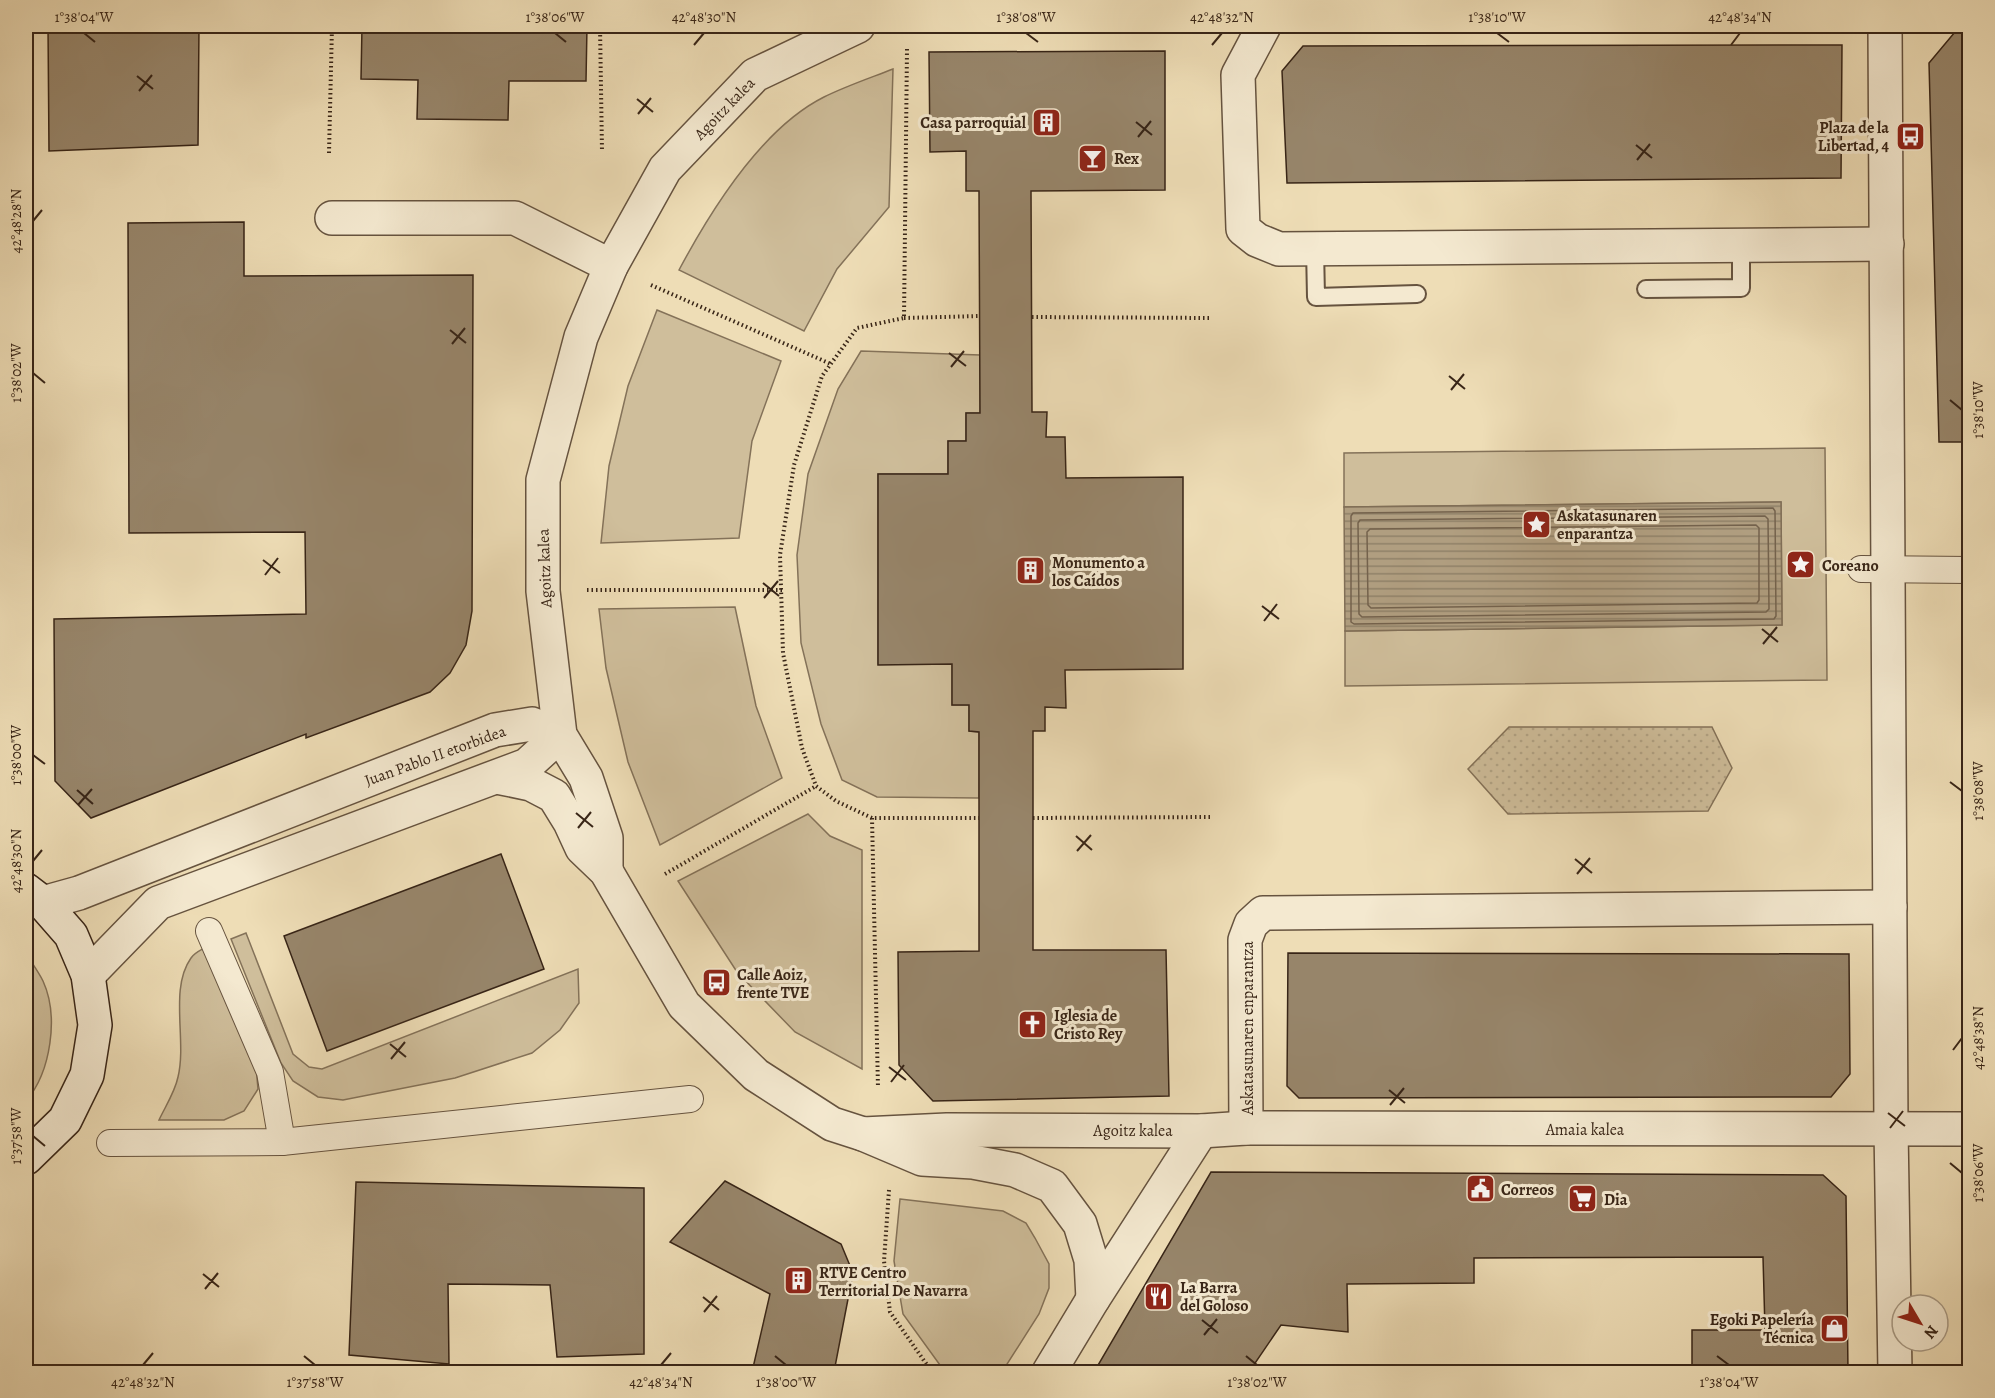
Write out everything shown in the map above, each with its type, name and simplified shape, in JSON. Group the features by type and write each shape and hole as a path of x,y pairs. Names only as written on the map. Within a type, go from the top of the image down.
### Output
{"street":[{"name":"Agoitz kalea","path":"606,871 606,838 586,778 560,735 543,591 543,480 581,337 611,266 665,169 754,75 858,26"},
{"path":"1264,26 1238,75 1243,229 1257,240 1279,249 1887,244"},
{"path":"1886,26 1887,244 1875,569 1890,907 1895,1372"},
{"path":"332,218 515,218 611,266"},
{"path":"1875,569 1970,570"},
{"name":"Juan Pablo II etorbidea","path":"34,897 79,893 495,730 532,724 560,735"},
{"path":"88,975 158,903 527,765 560,735"},
{"name":"Agoitz kalea","path":"497,777 531,784 554,796 582,848 606,871 684,1005 756,1075 832,1124 863,1134 921,1160 973,1162 1015,1170 1052,1186 1080,1224 1091,1260 1093,1299"},
{"path":"27,1159 65,1120 87,1075 95,1025 88,975 71,935 34,897"},
{"name":"Askatasunaren enparantza","path":"1246,1128 1245,940 1251,924 1263,913 1890,907"},
{"path":"209,931 270,1072 282,1142"},
{"path":"110,1143 282,1142 690,1099"},
{"name":"Amaia kalea","path":"1201,1131 1246,1128 1970,1129"},
{"name":"Agoitz kalea","path":"863,1134 947,1130 1201,1131"},
{"name":"Agoitz kalea","path":"1049,1372 1201,1131"}],"lane":[{"path":"1646,290 1741,288 1741,245"},
{"path":"1315,248 1316,297 1417,294"}],"path":[{"path":"328,153 332,26"},
{"path":"600,26 602,151"},
{"path":"904,318 906,49"},
{"path":"651,285 831,364"},
{"path":"979,316 904,318 858,328 822,376 794,465 780,555 783,653 802,748 816,786 836,801 872,818 979,818"},
{"path":"1032,317 1211,318"},
{"path":"587,590 782,590"},
{"path":"665,874 816,786"},
{"path":"1033,818 1210,817"},
{"path":"872,818 879,1088"},
{"path":"889,1190 884,1261 890,1312 933,1372"}],"shaded area":[{"path":"893,69 889,207 837,269 804,331 679,270 706,222 740,173 780,129 801,111 824,97"},
{"path":"657,310 781,361 752,441 739,538 601,543 609,466 628,386"},
{"path":"861,351 980,355 980,413 966,413 966,441 948,441 948,474 878,474 878,664 952,664 952,705 969,705 969,731 979,732 979,798 877,797 842,780 821,724 801,643 797,555 808,474 838,389"},
{"path":"1825,448 1827,680 1345,686 1345,631 1782,625 1781,502 1344,507 1344,453"},
{"path":"735,607 756,706 782,778 660,845 628,762 606,668 599,609"},
{"path":"1509,727 1712,727 1732,768 1708,811 1508,814 1468,769"},
{"path":"808,814 830,836 862,850 862,1069 795,1032 737,972 678,881"},
{"path":"246,933 293,1054 309,1067 322,1069 578,969 579,1003 560,1030 532,1053 455,1078 343,1100 318,1097 293,1081 281,1063 231,939"},
{"path":"206,947 256,1067 258,1089 244,1111 224,1120 159,1120 178,1077 181,1047 180,1000 184,970 192,956"},
{"path":"26,953 43,981 48,995 51,1027 47,1060 35,1089 26,1101"},
{"path":"900,1199 1003,1211 1026,1223 1035,1238 1049,1264 1049,1288 1039,1314 1002,1372 945,1372 903,1314 894,1261"}],"water":[{"path":"1781,502 1782,625 1345,631 1344,507"}],"building":[{"path":"48,26 199,26 198,145 49,151"},
{"path":"362,26 587,26 586,81 509,81 508,120 417,119 418,80 361,79"},
{"path":"1960,26 1970,26 1970,442 1939,442 1929,63"},
{"path":"1842,45 1841,178 1287,183 1282,71 1303,46"},
{"path":"1165,51 1165,190 1031,191 1032,412 1047,412 1046,437 1065,437 1066,478 1183,477 1183,669 1065,670 1066,708 1045,707 1045,731 1033,731 1033,950 1166,950 1169,1096 933,1101 899,1065 898,952 979,951 979,732 969,731 969,705 952,705 952,664 878,665 878,474 948,474 948,441 966,441 966,413 980,413 979,191 966,191 966,151 930,152 929,52"},
{"path":"244,222 244,276 473,275 472,611 466,645 450,673 430,692 306,738 306,734 91,818 55,781 54,619 306,614 305,532 129,533 128,223"},
{"path":"501,854 544,969 327,1051 284,936"},
{"path":"1288,953 1849,954 1850,1074 1831,1097 1299,1098 1287,1086"},
{"path":"1211,1172 1823,1175 1846,1196 1848,1372 1692,1372 1692,1330 1765,1330 1763,1257 1474,1258 1474,1283 1347,1284 1348,1332 1281,1325 1249,1372 1094,1372"},
{"name":"RTVE Centro Territorial De Navarra","path":"725,1181 841,1244 853,1273 834,1372 752,1372 770,1294 670,1242"},
{"path":"356,1182 644,1188 644,1354 557,1357 550,1285 448,1284 449,1364 349,1355"}],"place":[{"name":"Casa parroquial","path":"1047,122"},
{"name":"Plaza de la Libertad, 4","path":"1910,136"},
{"name":"Rex","path":"1093,158"},
{"name":"Askatasunaren enparantza","path":"1536,524"},
{"name":"Coreano","path":"1801,565"},
{"name":"Monumento a los Caídos","path":"1031,571"},
{"name":"Calle Aoiz, frente TVE","path":"716,983"},
{"name":"Iglesia de Cristo Rey","path":"1033,1024"},
{"name":"Correos","path":"1480,1189"},
{"name":"Dia","path":"1583,1199"},
{"name":"RTVE Centro Territorial De Navarra","path":"798,1281"},
{"name":"La Barra del Goloso","path":"1159,1296"},
{"name":"Egoki Papelería Técnica","path":"1835,1328"}]}
